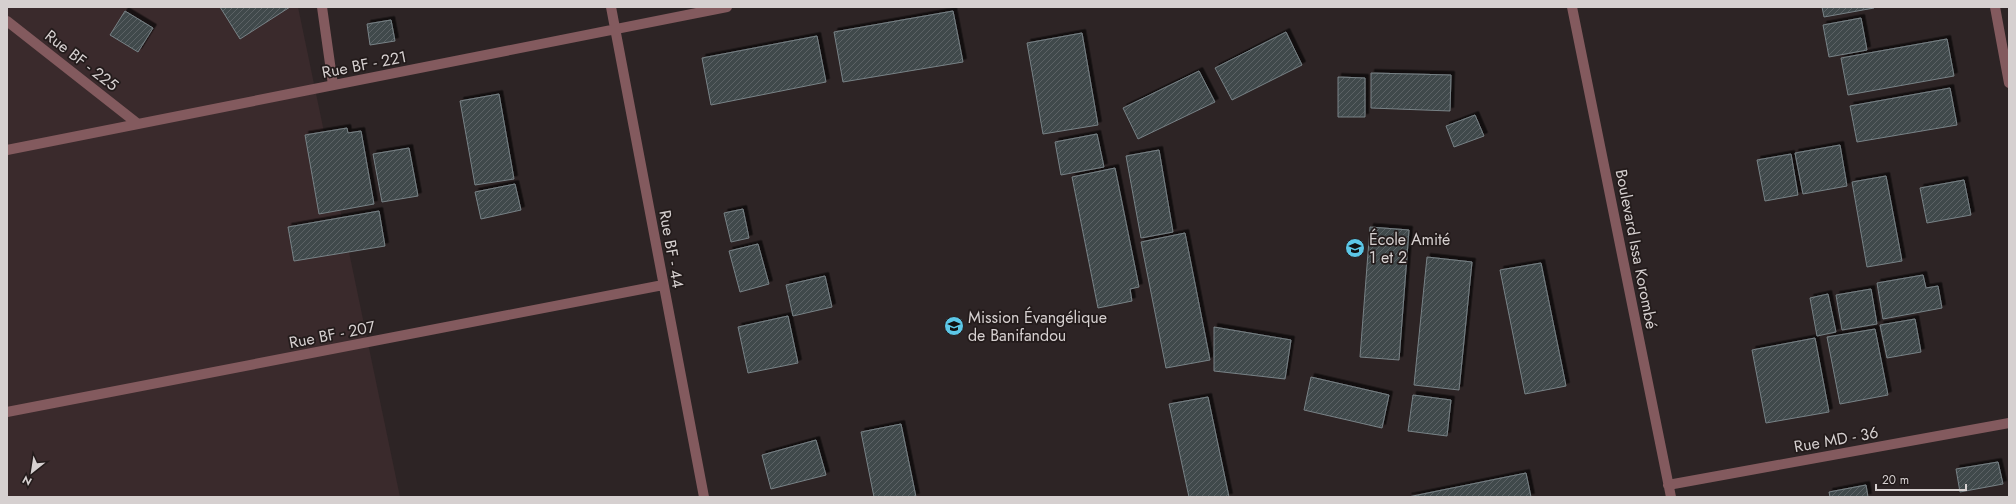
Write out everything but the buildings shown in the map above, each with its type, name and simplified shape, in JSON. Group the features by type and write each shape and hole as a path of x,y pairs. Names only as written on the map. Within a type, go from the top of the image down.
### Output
{"street":[{"path":"322,7 333,85"},
{"name":"Rue BF - 44","path":"611,7 704,497"},
{"name":"Rue BF - 221","path":"7,150 727,7"},
{"name":"Boulevard Issa Korombé","path":"1572,7 1671,497"},
{"path":"1995,7 2009,83"},
{"name":"Rue BF - 225","path":"7,21 138,124"},
{"name":"Rue BF - 207","path":"7,412 663,285"},
{"name":"Rue MD - 36","path":"1668,485 2009,423"}],"shaded area":[{"path":"7,7 298,7 400,497 7,497"}],"place":[{"name":"École Amité 1 et 2","path":"1355,248"},
{"name":"Mission Évangélique de Banifandou","path":"954,326"}]}
